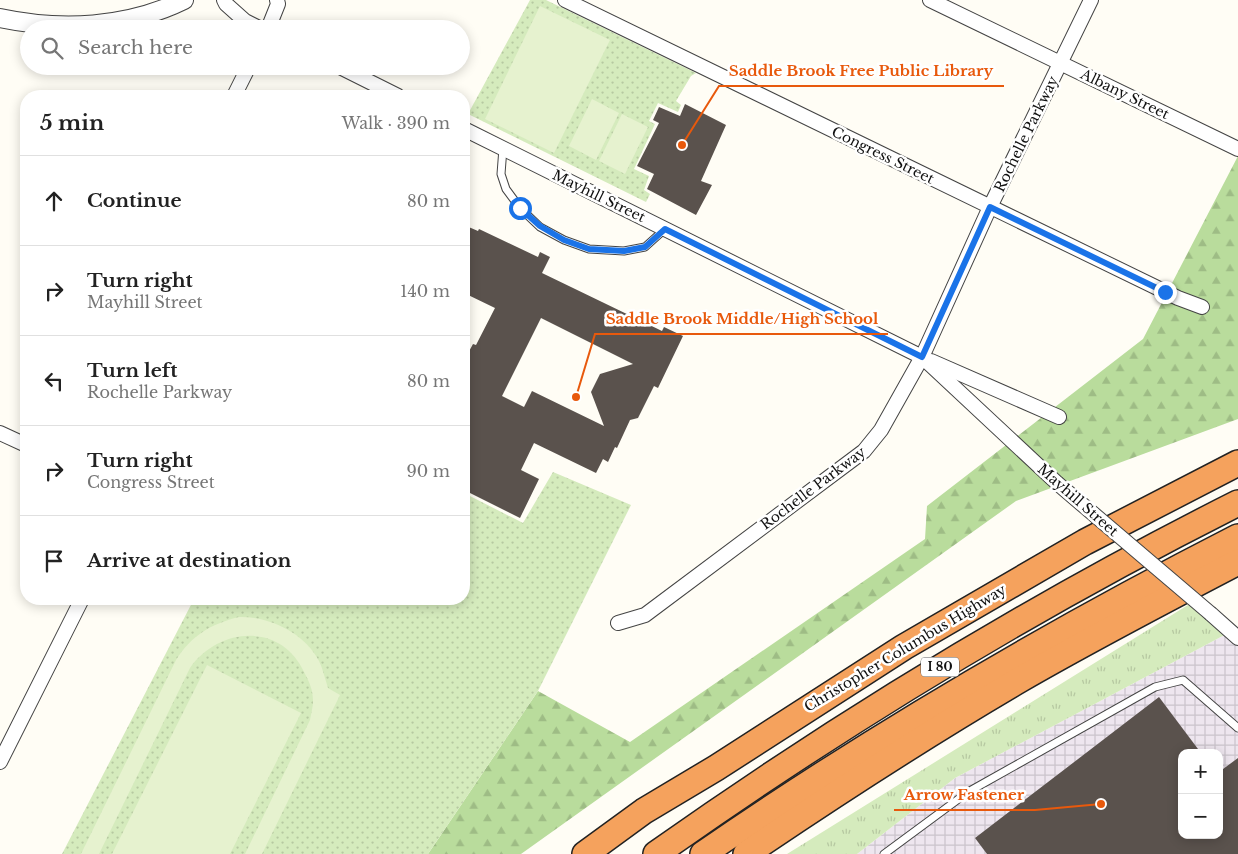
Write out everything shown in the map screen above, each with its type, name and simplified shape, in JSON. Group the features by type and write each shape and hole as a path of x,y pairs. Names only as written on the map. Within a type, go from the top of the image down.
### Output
{"highway":[{"name":"Christopher Columbus Highway","path":"586,854 644,811 716,768 912,642 1086,542 1238,464"},
{"name":"I 80","path":"656,854 808,750 944,665 1099,576 1238,503"},
{"name":"I 80","path":"704,854 827,772 963,688 1096,612 1238,536"},
{"path":"746,854 876,768 1021,680 1156,604 1238,562"}],"street":[{"path":"127,20 146,16 184,0"},
{"path":"224,0 244,20"},
{"path":"272,20 278,4 277,0"},
{"name":"Albany Street","path":"930,0 1238,149"},
{"name":"Rochelle Parkway","path":"618,623 645,615 864,451 881,430 922,357 990,207 1091,0"},
{"name":"Congress Street","path":"570,1 1178,298 1202,306"},
{"path":"0,18 20,23"},
{"path":"237,90 244,75"},
{"path":"356,75 386,90"},
{"name":"Mayhill Street","path":"470,135 503,148 922,357 1059,417"},
{"name":"Mayhill Street","path":"922,357 1057,483 1238,638"},
{"path":"0,433 20,442"},
{"path":"0,762 79,605"}],"lane":[{"path":"503,148 501,174 506,190 520,208 540,226 564,240 589,249 624,251 645,247 665,229"},
{"path":"884,854 968,792 1155,687 1183,680 1238,728"}],"shaded area":[{"path":"1232,631 1238,636 1238,854 857,854 955,778"}],"green space":[{"path":"530,0 546,0 696,73 691,76 676,101 681,105 678,112 658,103 649,121 655,124 634,169 649,176 644,190 650,194 646,202 470,115 470,110"},
{"path":"540,6 610,40 554,153 485,119"},
{"path":"592,99 619,113 596,160 569,146"},
{"path":"622,114 648,127 625,174 599,161"},
{"path":"1238,156 1238,419 1016,501 521,854 428,854 538,691 630,742 925,539 927,506 1143,339"},
{"path":"553,472 631,505 538,691 428,854 62,854 191,605 470,605 470,496 523,523"},
{"path":"1196,600 1232,631 955,778 857,854 787,854"},
{"path":"239,617 250,617 274,623 305,642 319,661 328,688 340,695 262,854 245,854 310,720 313,697 308,679 294,656 281,645 265,638 249,636 233,638 217,644 202,654 190,668 99,854 81,854 182,651 196,637 211,627"},
{"path":"207,665 301,713 230,854 112,854"}],"building":[{"path":"685,104 726,125 701,181 712,185 696,215 647,189 654,174 637,166 659,123 653,120 659,107 680,116"},
{"path":"470,228 478,231 479,229 538,257 540,252 550,257 542,273 662,331 664,327 683,336 658,388 654,386 638,418 630,420 617,448 615,447 608,462 603,459 596,473 534,443 521,470 539,479 520,518 470,493 470,350 473,344 476,345 495,308 470,296","holes":["541,318 633,364 600,374 591,392 604,426 532,391 524,407 502,396"]},
{"path":"1159,697 1198,749 1178,749 1178,839 1223,839 1223,769 1238,758 1238,854 987,854 975,838"}],"place":[{"name":"Saddle Brook Free Public Library","path":"682,145"},
{"name":"Saddle Brook Middle/High School","path":"576,397"},
{"name":"Arrow Fastener","path":"1101,804"}],"route":[{"path":"520,208 540,226 564,240 589,249 624,251 645,247 665,229 922,357 990,207 1165,292"}]}
